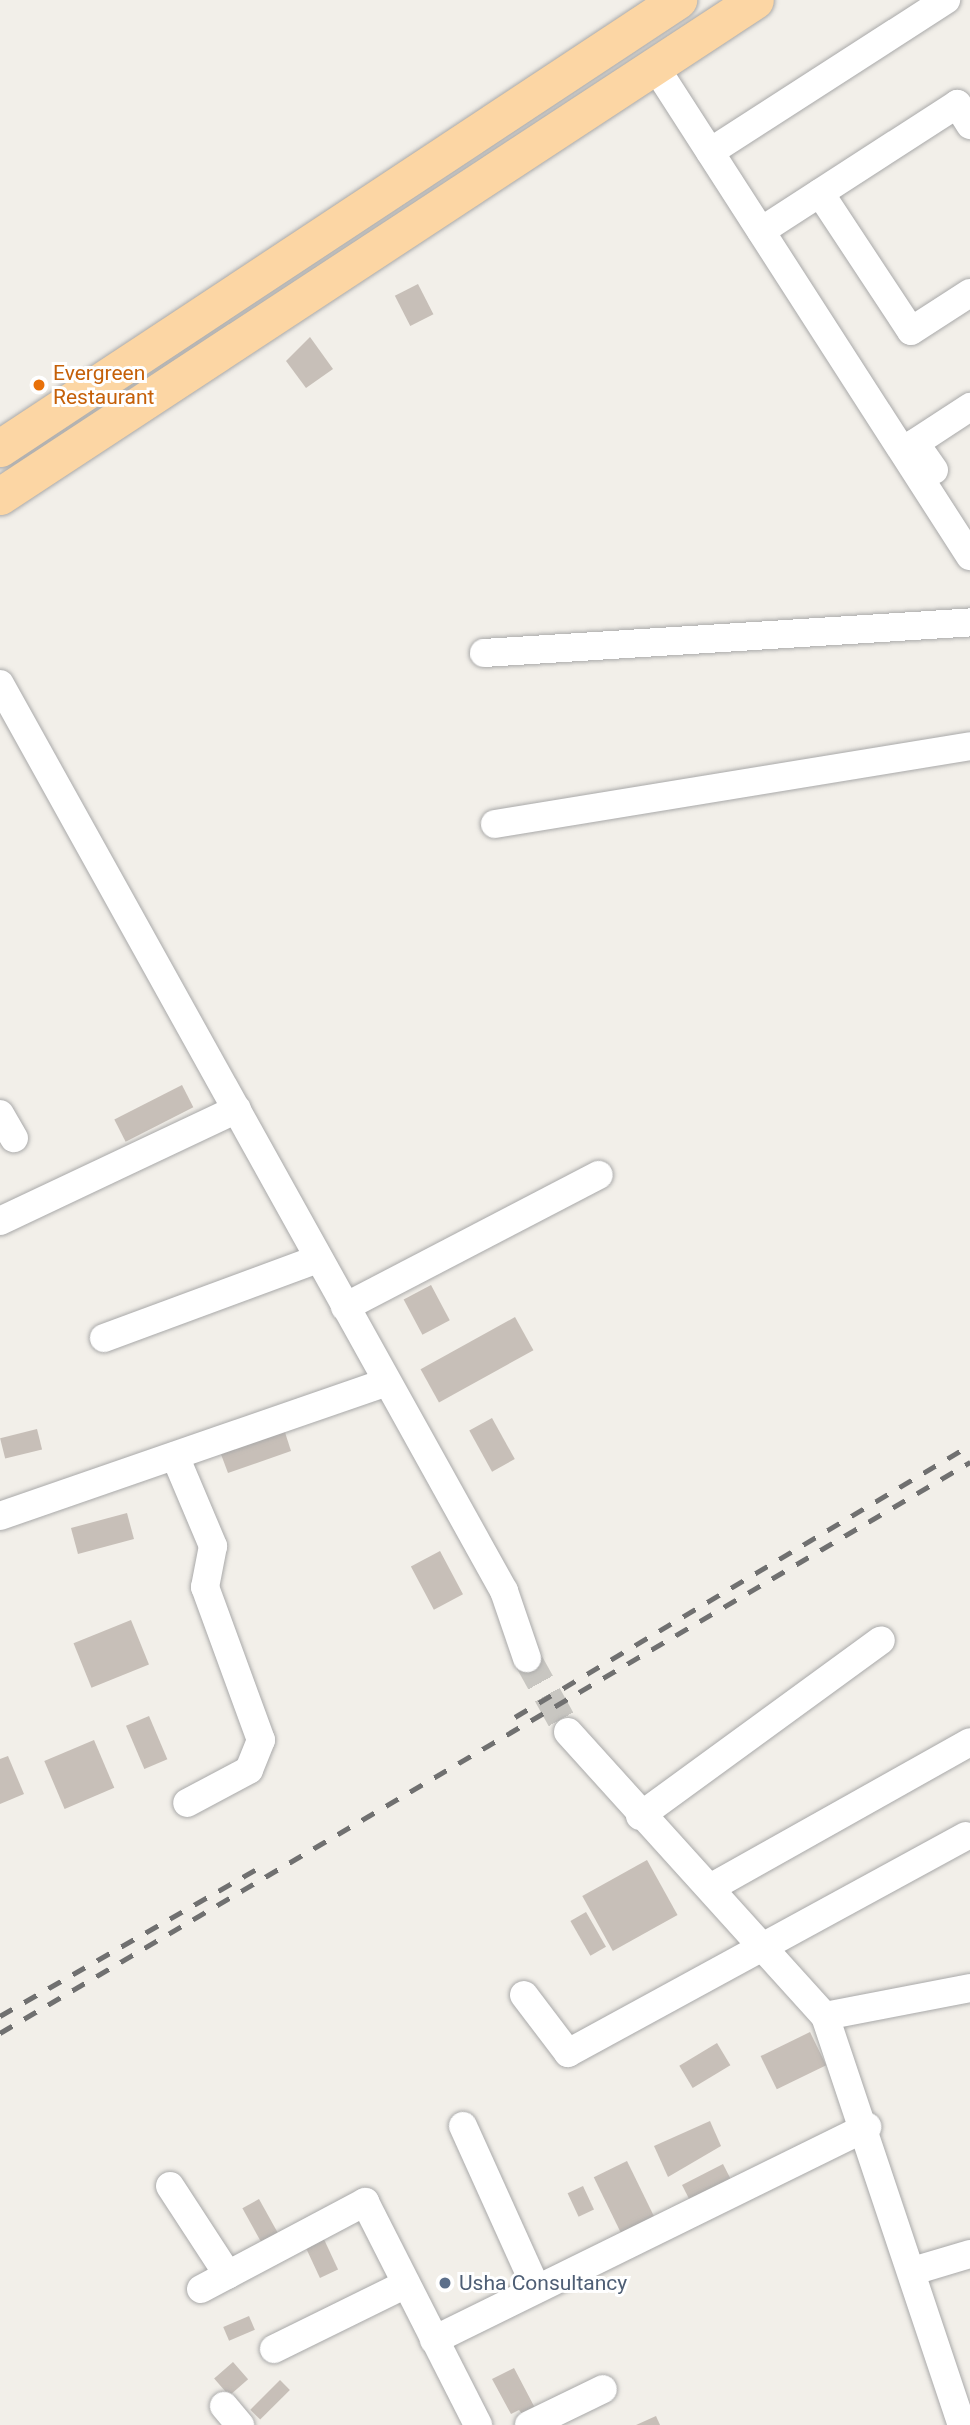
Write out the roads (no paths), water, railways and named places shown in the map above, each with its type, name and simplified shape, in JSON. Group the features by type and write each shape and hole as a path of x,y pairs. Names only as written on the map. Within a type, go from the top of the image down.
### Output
{"main road":[{"path":"0,448 678,0"},
{"path":"0,496 755,0"}],"street":[{"path":"710,152 946,0"},
{"path":"654,65 970,556"},
{"path":"761,231 957,104 970,125"},
{"path":"820,193 911,331 970,292"},
{"path":"970,407 915,443 970,520"},
{"path":"484,653 970,622"},
{"path":"0,684 504,1591 527,1658"},
{"path":"495,824 970,746"},
{"path":"0,1221 237,1109"},
{"path":"345,1307 599,1175"},
{"path":"104,1338 318,1259"},
{"path":"0,1516 386,1382"},
{"path":"175,1456 212,1546 205,1587 261,1740 249,1770 187,1803"},
{"path":"640,1816 881,1640"},
{"path":"568,1732 640,1816 710,1888 760,1950 825,2016 867,2127 962,2425"},
{"path":"710,1888 970,1742"},
{"path":"524,1995 568,2053 966,1836"},
{"path":"825,2016 970,1988"},
{"path":"463,2126 536,2288"},
{"path":"434,2340 867,2127"},
{"path":"170,2186 228,2275"},
{"path":"201,2289 365,2202 478,2425"},
{"path":"913,2271 970,2254"},
{"path":"274,2350 405,2284"},
{"path":"528,2425 603,2389"}],"tunnel":[{"path":"527,1658 568,1732"}],"railway":[{"path":"515,1717 970,1445"},
{"path":"0,2033 970,1462"},
{"path":"0,2016 258,1868"}],"place":[{"name":"Evergreen Restaurant","path":"39,385"},
{"name":"Usha Consultancy","path":"445,2283"}]}
